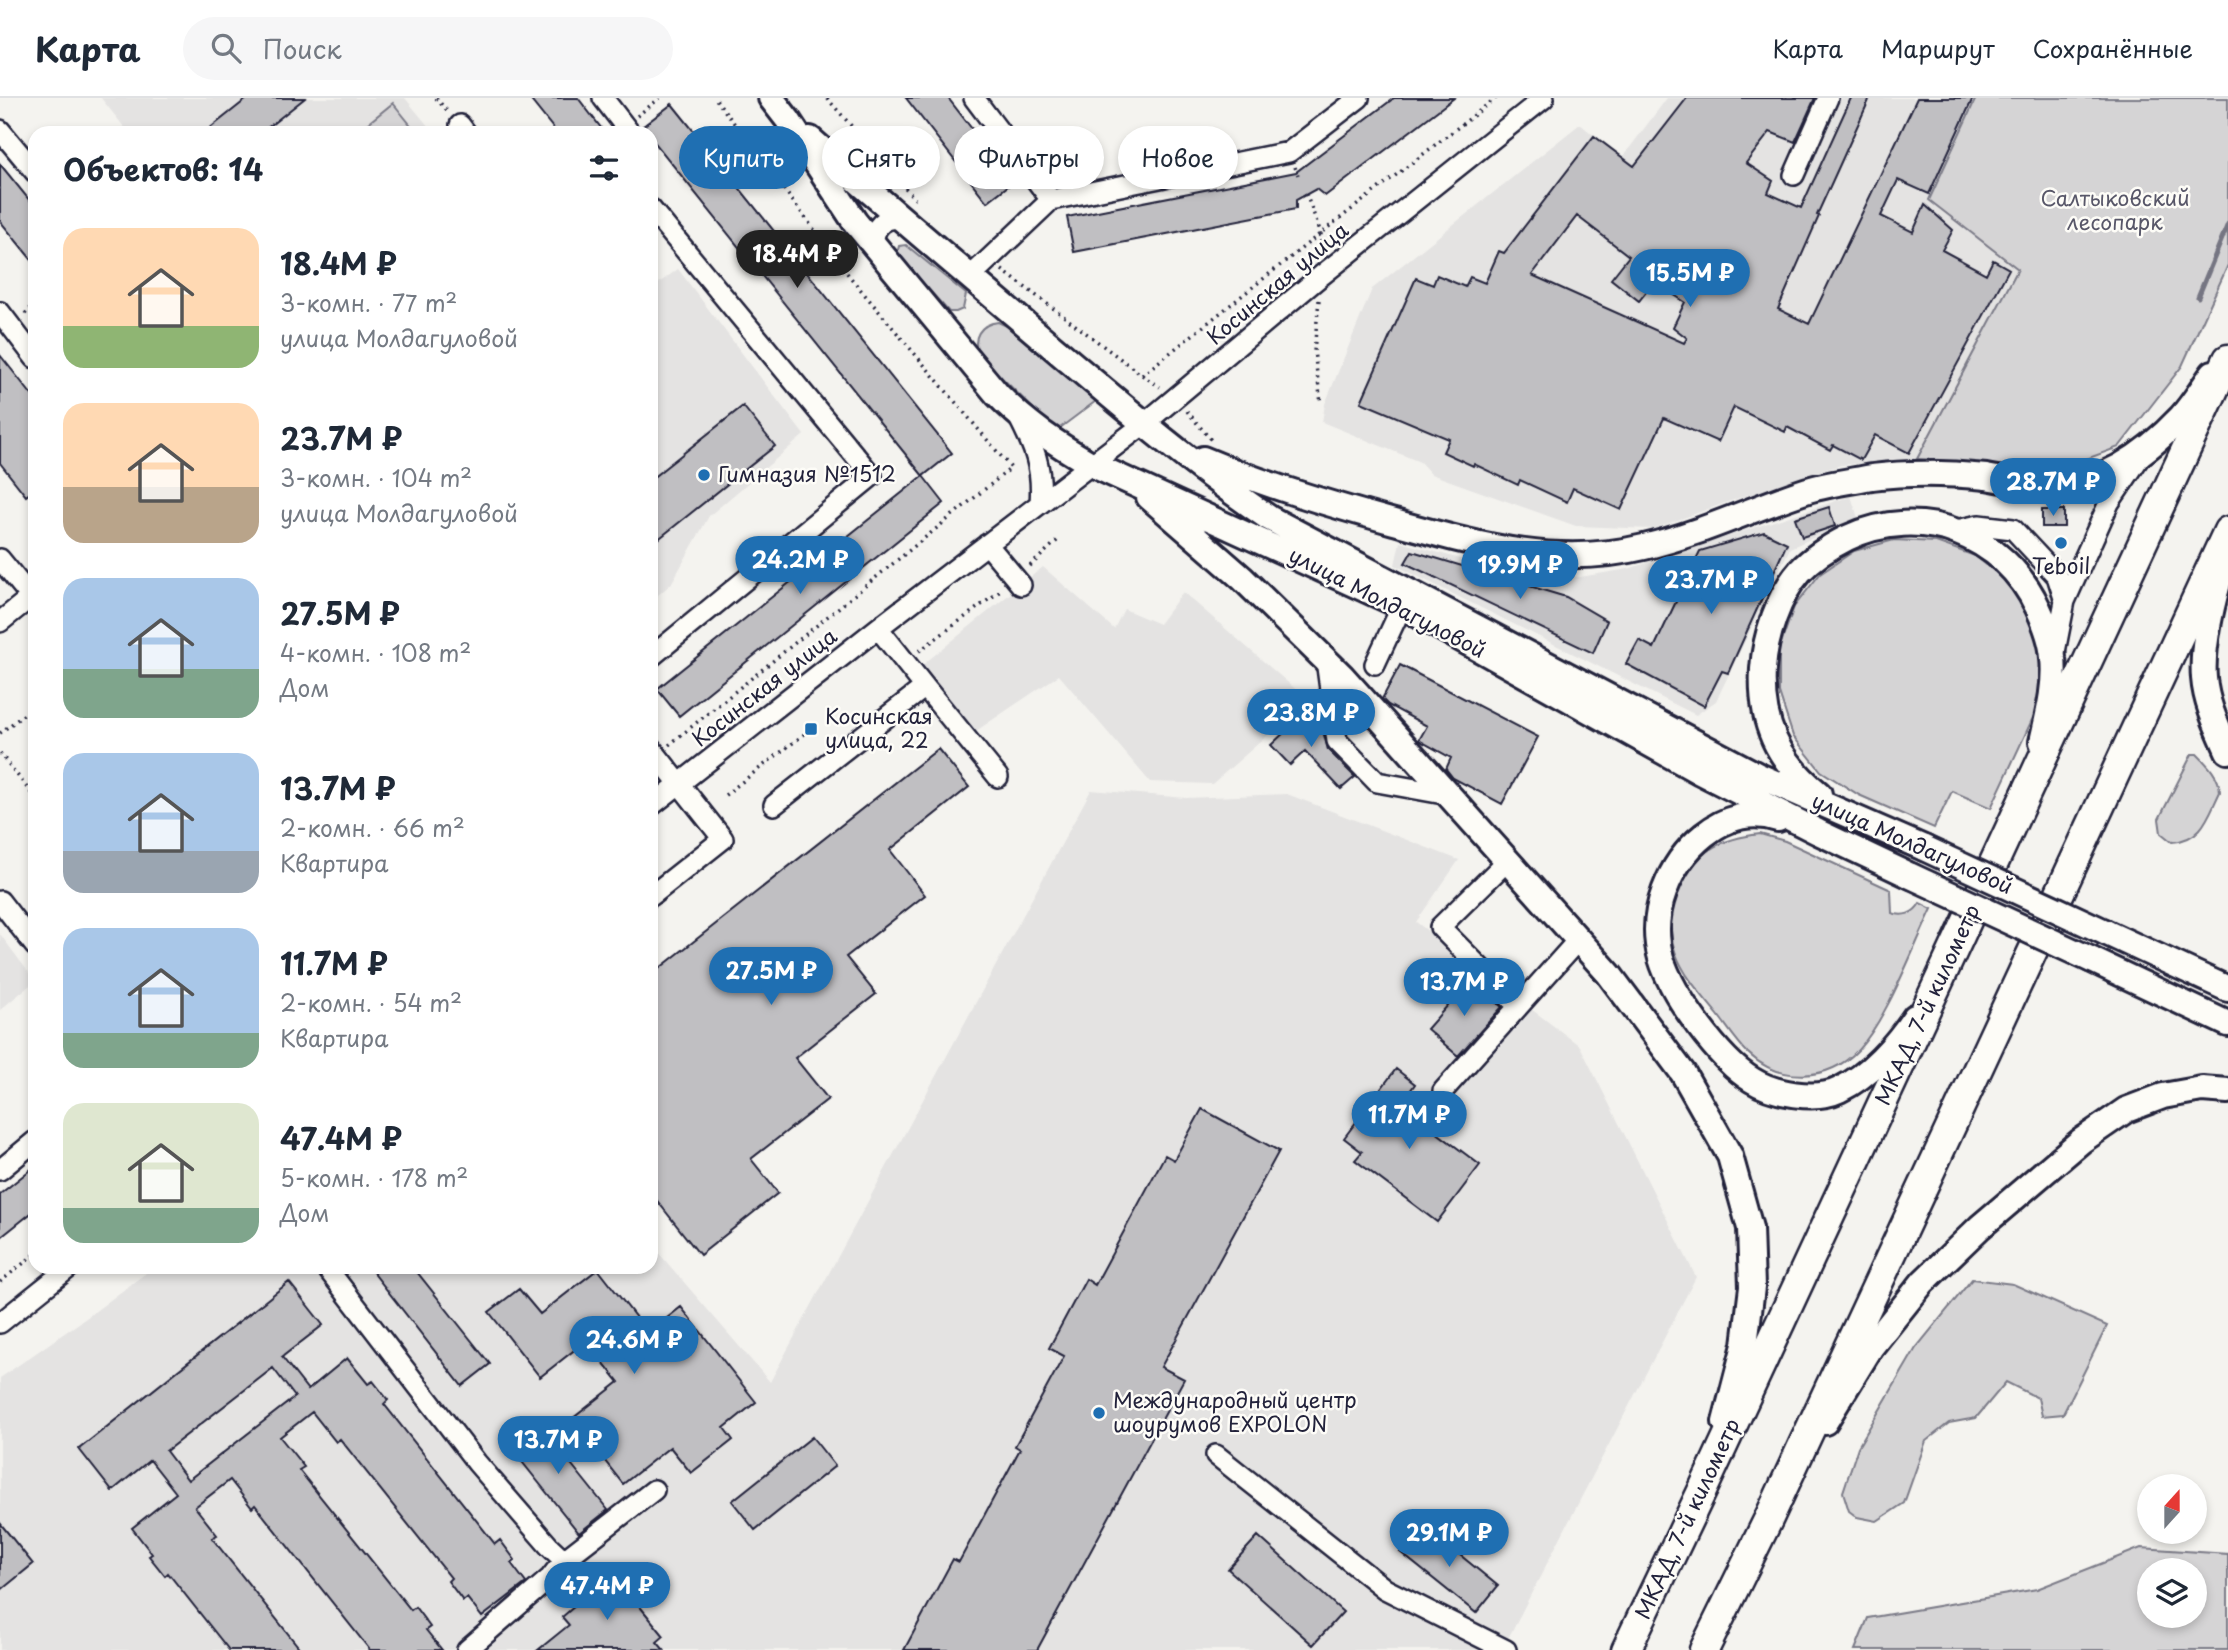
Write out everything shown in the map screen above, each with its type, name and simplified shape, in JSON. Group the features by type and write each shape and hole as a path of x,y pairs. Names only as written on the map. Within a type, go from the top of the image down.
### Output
{"highway":[{"name":"МКАД, 7-й километр","path":"1626,1650 2228,359"},
{"path":"1704,1650 1768,1520 2228,531"}],"main road":[{"name":"улица Молдагуловой","path":"771,98 855,222 974,367 1018,415 1050,440 1091,464 1402,606 1700,772 1818,832 2228,1024"},
{"name":"улица Молдагуловой","path":"788,120 911,212 970,277 1144,424 1238,496 1292,531 1759,776 1924,848 2228,989"},
{"path":"1173,446 1273,486 1331,505 1485,547 1615,562 1646,547 1811,489 1874,477 1932,473 2056,485 2083,481 2117,469 2145,450 2182,415 2228,353"},
{"path":"1133,482 1242,578 1342,676 1609,974 1683,1073 1730,1156 1749,1228 1752,1287 1745,1345 1728,1413 1703,1489"},
{"path":"1842,811 1799,778 1782,755 1767,725 1762,689 1765,649 1777,608 1799,572 1825,549 1859,533 1896,523 1932,523 1969,537 2002,558 2028,587 2046,626 2053,658 2050,705 2033,778"},
{"path":"2228,550 2219,577 2206,642 2204,679 2211,711 2228,751"},
{"path":"1818,832 1767,815 1739,816 1715,826 1691,845 1672,870 1662,896 1658,926 1661,957 1674,988 1702,1029 1728,1059 1752,1080 1781,1092 1809,1096 1838,1091 1866,1072 1903,1035 1940,978"},
{"path":"1768,1520 1871,1347 1923,1282 1980,1227 2081,1141 2126,1110 2163,1096 2202,1089 2228,1091"}],"street":[{"path":"603,98 625,126"},
{"path":"974,98 1051,200"},
{"path":"970,277 1051,200 1289,152 1359,98"},
{"name":"Косинская улица","path":"658,800 1144,424 1322,275 1544,98"},
{"path":"1794,175 1828,98"},
{"path":"0,130 28,164"},
{"path":"873,244 874,232 879,224 911,212"},
{"path":"658,217 872,476 658,651"},
{"path":"0,312 28,349"},
{"path":"1018,415 1038,461 1040,503"},
{"path":"2053,658 2065,601 2109,503 2145,450"},
{"path":"1952,531 1979,526 2013,529 2057,576 2065,601"},
{"path":"987,544 1019,582"},
{"path":"0,559 28,588"},
{"path":"0,622 28,599"},
{"path":"1375,664 1402,606"},
{"path":"878,628 998,777"},
{"path":"1326,660 1337,741 1377,782 1449,795"},
{"path":"774,805 925,687"},
{"path":"658,756 723,839 658,890"},
{"path":"1507,861 1440,927 1518,1006"},
{"path":"0,901 28,937"},
{"path":"1443,1091 1578,940"},
{"path":"0,1170 28,1147"},
{"path":"0,1323 62,1274"},
{"path":"331,1274 477,1462 564,1560"},
{"path":"1216,1455 1385,1590 1506,1650"},
{"path":"467,1650 550,1578 564,1560 654,1490"}],"path":[{"path":"630,126 660,98"},
{"path":"658,748 1011,468 850,276 715,98"},
{"path":"827,98 900,185 911,212"},
{"path":"988,259 1142,375 1496,98"},
{"path":"1306,194 1321,233 1322,275 1314,351 1321,402"},
{"path":"905,662 1019,582 1059,539"},
{"path":"0,733 28,711"},
{"path":"724,795 811,729"},
{"path":"0,753 28,789"},
{"path":"0,1282 28,1260"}],"shaded area":[{"path":"101,98 405,98 428,126 123,126"},
{"path":"1667,98 1976,98 1929,200 2019,268 1917,459 1841,465 1653,529 1576,526 1431,474 1420,462 1322,422 1325,404 1372,289 1580,124 1622,158"},
{"name":"Гимназия №1512","path":"678,269 804,435 709,516 671,584 658,595 658,284"},
{"path":"1851,496 1858,518 1790,548 1716,701 1696,715 1395,565 1400,542 1510,573 1580,577 1628,569"},
{"path":"1043,567 1114,629 1124,609 1159,624 1183,592 1308,700 1212,784 1150,782 1059,675 973,733 920,667"},
{"path":"1091,790 1186,798 1287,794 1459,860 1416,922 1580,1046 1696,1277 1502,1650 0,1650 0,1378 145,1274 658,1274 658,1252 770,1382"},
{"path":"0,934 28,972 28,987 0,1010"}],"green space":[{"name":"Салтыковский лесопарк","path":"1976,98 2228,98 2228,265 2182,366 2119,447 2054,471 1917,459 2018,269 1929,200"},
{"path":"393,103 411,126 365,126"},
{"path":"906,245 966,294 963,309 949,312 897,254 899,246"},
{"path":"998,322 1009,327 1096,401 1056,431 979,355 976,343 979,333 986,326"},
{"path":"1894,540 1936,542 1975,556 2008,582 2032,619 2043,663 2038,707 1991,808 1952,791 1934,828 1859,795 1821,771 1793,736 1779,693 1779,649 1794,607 1820,574 1854,551"},
{"path":"2192,754 2197,754 2212,771 2220,792 2198,832 2191,837 2172,842 2161,833 2159,819"},
{"path":"1760,834 1785,841 1891,890 1892,913 1908,914 1920,903 1932,909 1899,982 1869,1036 1846,1061 1818,1073 1803,1075 1774,1070 1748,1053 1689,979 1672,940 1673,909 1683,880 1691,867 1719,844"},
{"path":"1972,1279 2013,1284 2107,1326 2063,1414 2042,1416 2038,1398 2006,1382 1976,1418 1949,1423 1926,1441 1904,1503 1877,1521 1857,1517 1849,1511 1843,1492 1858,1447 1916,1348"},
{"path":"2141,1548 2228,1554 2228,1650 1855,1650 1868,1618 2037,1589"}],"building":[{"path":"248,98 305,98 270,126 213,126"},
{"path":"529,98 578,98 600,126 551,126"},
{"path":"906,98 948,98 970,126 954,126 954,160 940,142 940,126 928,126"},
{"path":"1394,98 1454,98 1325,196 1316,189 1296,200 1296,209 1074,252 1067,217 1209,189 1238,189 1238,183 1296,172"},
{"path":"1687,98 1815,98 1795,142 1770,132 1746,163 1773,181 1768,193 1801,208 1851,98 1870,98 1778,309 1809,324 1917,98 1973,98 1929,194 1898,180 1881,216 1913,232 1925,205 1953,230 1942,250 1986,274 1993,260 2009,269 1909,453 1875,435 1861,460 1833,445 1830,450 1787,427 1785,432 1734,407 1718,442 1664,418 1621,510 1573,488 1567,502 1520,480 1518,485 1443,452 1449,439 1361,402 1416,278 1433,285 1437,275 1465,287 1470,277 1485,283 1499,251 1504,253 1594,136 1634,166","holes":["1577,216 1629,256 1611,279 1639,301 1654,282 1685,302 1673,327 1687,338 1684,343 1532,275"]},
{"path":"672,104 690,126 679,126 679,173 658,147 658,126 643,126"},
{"path":"0,164 28,198 28,255 0,221"},
{"path":"692,189 740,189 952,453 923,476"},
{"path":"977,189 1004,189 987,202"},
{"path":"0,355 28,390 28,494 26,496 0,463"},
{"path":"743,406 775,446 658,539 658,473"},
{"path":"923,476 944,503 679,716 658,688"},
{"path":"1829,507 1835,526 1802,537 1795,518"},
{"path":"2042,510 2064,510 2064,527 2042,527"},
{"path":"1764,532 1787,543 1728,673 1722,671 1704,706 1626,664 1639,640 1654,648 1700,551"},
{"path":"1412,551 1566,597 1607,621 1593,653 1405,563"},
{"path":"1400,665 1538,737 1502,804 1453,778 1446,769 1451,758 1419,740 1427,726 1382,699"},
{"path":"1306,712 1323,731 1328,750 1355,777 1341,789 1305,751 1290,765 1271,745"},
{"path":"938,749 969,787 890,850 925,895 846,957 876,994 795,1058 828,1099 751,1159 778,1193 700,1255 658,1202 658,969"},
{"path":"1470,980 1502,1007 1458,1056 1427,1029"},
{"path":"1396,1069 1415,1084 1400,1105 1480,1165 1437,1222 1355,1160 1362,1152 1344,1138"},
{"name":"Международный центр шоурумов EXPOLON","path":"1202,1109 1279,1151 1161,1367 1184,1379 1037,1650 904,1650 953,1559 959,1562 1020,1449 1015,1446 1064,1356 1049,1348 1086,1279 1095,1285 1165,1155 1174,1160"},
{"path":"28,1172 28,1216 0,1238 0,1194"},
{"path":"374,1274 419,1274 490,1364 462,1386"},
{"path":"592,1274 602,1274 648,1333 681,1307 756,1402 724,1428 733,1440 691,1473 670,1447 623,1484 572,1419 619,1382 586,1341 540,1377 489,1312 519,1289 540,1314"},
{"path":"289,1282 323,1325 282,1357 308,1390 347,1358 368,1384 373,1381 388,1400 384,1404 495,1544 500,1540 515,1560 511,1563 526,1583 482,1617 467,1598 463,1601 448,1581 451,1578 340,1439 336,1442 312,1412 280,1437 304,1467 299,1470 411,1610 415,1607 430,1627 426,1630 442,1650 370,1650 255,1505 252,1508 230,1480 195,1507 217,1535 212,1538 301,1650 229,1650 168,1573 165,1576 149,1556 152,1554 132,1528 176,1493 150,1460 112,1491 79,1449","holes":["273,1368 295,1397 188,1480 166,1451"]},
{"path":"536,1420 608,1510 579,1533 507,1443"},
{"path":"812,1437 835,1466 755,1530 732,1501"},
{"path":"0,1523 33,1564 0,1591"},
{"path":"1422,1524 1498,1586 1476,1613 1400,1552"},
{"path":"1258,1536 1343,1612 1313,1645 1228,1569"},
{"path":"610,1570 664,1636 657,1642 664,1650 538,1650 569,1625 562,1617 583,1599 579,1594"}],"waterway":[{"path":"2198,297 2228,224"}],"place":[{"name":"Гимназия №1512","path":"704,475"},
{"name":"Teboil","path":"2061,543"},
{"name":"Косинская улица, 22","path":"811,729"},
{"name":"Международный центр шоурумов EXPOLON","path":"1099,1413"}]}
